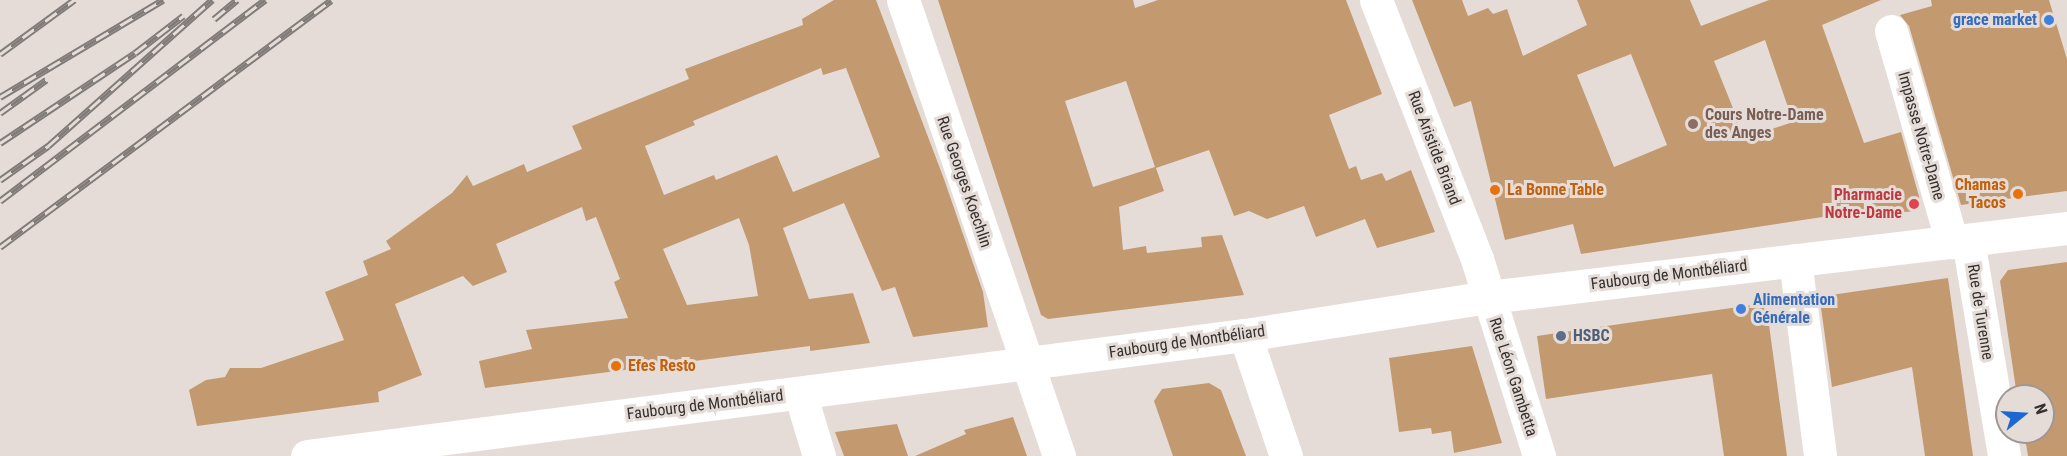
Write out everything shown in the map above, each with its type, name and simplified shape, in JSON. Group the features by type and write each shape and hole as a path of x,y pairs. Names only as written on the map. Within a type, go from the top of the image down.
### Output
{"street":[{"name":"Rue Georges Koechlin","path":"903,0 1059,456"},
{"name":"Rue Aristide Briand","path":"1376,0 1473,246 1488,297"},
{"name":"Impasse Notre-Dame","path":"1891,31 1960,241"},
{"name":"Faubourg de Montbéliard","path":"307,456 1245,335 1488,297 2067,228"},
{"name":"Rue de Turenne","path":"1960,241 2004,456"},
{"path":"1795,260 1820,456"},
{"name":"Rue Léon Gambetta","path":"1488,297 1539,456"},
{"path":"1245,335 1286,456"},
{"path":"800,393 819,456"}],"building":[{"path":"834,0 876,0 944,179 983,292 988,327 913,337 895,287 882,291 844,203 783,228 809,299 853,293 870,343 810,351 810,346 485,388 479,361 532,349 526,330 628,318 614,282 620,279 596,217 586,221 582,207 496,244 507,272 473,286 463,276 395,304 422,375 378,392 379,402 197,426 189,390 206,380 225,377 230,368 261,368 344,340 325,292 368,275 363,261 391,249 386,241 452,193 467,175 473,186 524,164 527,172 582,149 572,126 689,79 685,69 803,25 802,19","holes":["821,68 823,75 846,68 880,157 793,192 777,155 716,180 714,175 664,195 645,146 695,125 693,121","739,218 749,245 758,296 687,305 663,249"]},
{"path":"938,0 1133,0 1135,8 1158,0 1346,0 1382,94 1329,115 1349,169 1356,166 1361,180 1382,173 1386,181 1411,170 1435,232 1377,248 1365,219 1316,237 1304,206 1267,219 1249,211 1234,216 1209,150 1156,168 1164,191 1119,207 1123,250 1146,246 1147,253 1202,247 1201,237 1222,235 1244,295 1048,319 1041,315","holes":["1126,81 1155,167 1093,187 1065,101"]},
{"path":"1412,0 1462,0 1468,16 1488,8 1493,14 1507,9 1523,56 1587,25 1577,0 1690,0 1701,26 1769,0 1881,0 1822,25 1864,143 1901,132 1920,200 1914,211 1864,217 1862,211 1581,254 1573,224 1505,240 1471,101 1454,107","holes":["1765,40 1793,122 1745,138 1714,61","1631,54 1667,145 1614,167 1577,75"]},
{"path":"1931,0 2049,0 2067,59 2067,191 1961,205 1909,26 1900,15 1932,6"},
{"path":"2067,262 2067,456 2028,456 2026,444 2055,444 2055,384 2015,384 2000,281 2008,270"},
{"path":"1948,278 1973,456 1925,456 1912,367 1832,387 1821,308 1831,295"},
{"path":"1766,303 1787,456 1724,456 1712,374 1546,399 1537,336"},
{"path":"1472,346 1502,443 1454,453 1451,431 1432,434 1431,428 1399,432 1389,358"},
{"path":"1209,383 1221,390 1246,456 1173,456 1154,401 1162,389"},
{"path":"1013,417 1027,456 915,456 966,434 964,430"},
{"path":"897,424 908,456 844,456 835,432"}],"railway":[{"path":"0,54 74,0"},
{"path":"0,97 163,0"},
{"path":"0,180 48,146 212,0"},
{"path":"214,19 237,0"},
{"path":"0,201 265,0"},
{"path":"0,247 331,0"},
{"path":"0,143 135,53 183,16"},
{"path":"0,113 46,80"}],"place":[{"name":"grace market","path":"2049,20"},
{"name":"Cours Notre-Dame des Anges","path":"1693,124"},
{"name":"La Bonne Table","path":"1495,190"},
{"name":"Chamas Tacos","path":"2018,194"},
{"name":"Pharmacie Notre-Dame","path":"1914,204"},
{"name":"Alimentation Générale","path":"1741,309"},
{"name":"HSBC","path":"1561,336"},
{"name":"Efes Resto","path":"616,366"}]}
